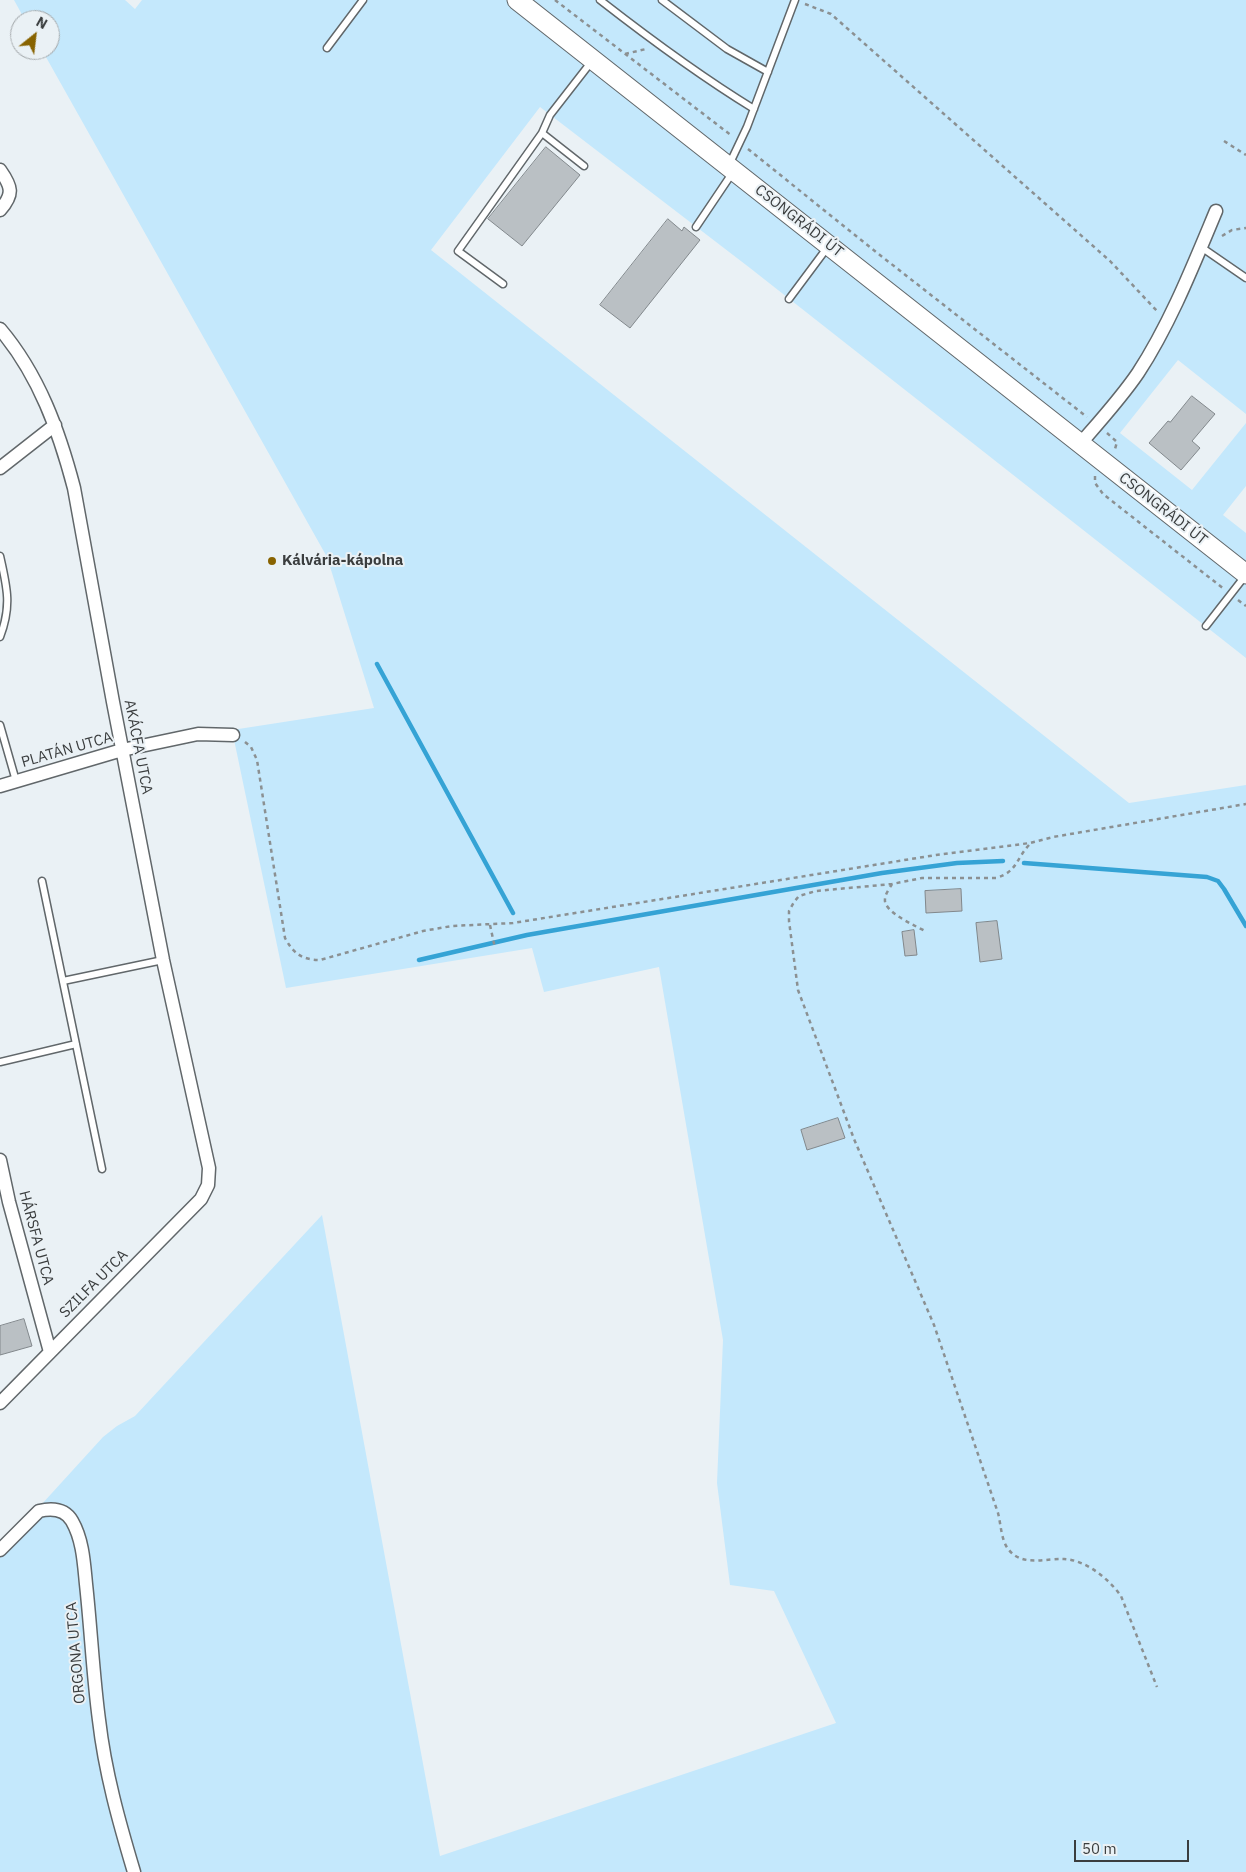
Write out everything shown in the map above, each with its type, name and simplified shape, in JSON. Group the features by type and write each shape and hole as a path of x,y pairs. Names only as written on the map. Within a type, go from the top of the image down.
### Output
{"main road":[{"name":"CSONGRÁDI ÚT","path":"516,0 1246,574"}],"street":[{"path":"0,170 9,182 10,189 9,197 0,210"},
{"path":"1080,444 1127,389 1147,358 1167,321 1216,211"},
{"name":"AKÁCFA UTCA","path":"0,329 33,377 55,425 74,488 163,960 209,1168 208,1185"},
{"path":"0,468 55,425"},
{"name":"PLATÁN UTCA","path":"0,786 122,750 198,734 233,735"},
{"name":"HÁRSFA UTCA","path":"0,1160 9,1202 50,1352"},
{"name":"SZILFA UTCA","path":"0,1403 201,1199 208,1185"},
{"name":"ORGONA UTCA","path":"0,1550 39,1511 48,1509 58,1510 72,1520 82,1554 99,1721 109,1784 134,1872"}],"lane":[{"path":"327,48 363,0"},
{"path":"600,0 711,83 754,109"},
{"path":"662,0 727,49 768,72"},
{"path":"696,227 731,169 795,0"},
{"path":"503,284 458,251 542,133 550,115 593,60"},
{"path":"542,133 584,166"},
{"path":"789,299 829,245"},
{"path":"1201,247 1246,278"},
{"path":"0,556 8,592 8,611 0,637"},
{"path":"1206,626 1246,574"},
{"path":"0,725 16,781"},
{"path":"42,881 102,1169"},
{"path":"63,981 163,960"},
{"path":"0,1062 76,1044"}],"path":[{"path":"795,0 831,14 1110,261 1167,321"},
{"path":"625,54 660,46"},
{"path":"1224,140 1246,155"},
{"path":"1201,247 1232,230 1246,228"},
{"path":"233,735 242,739 251,747 257,760 285,938 291,949 300,956 310,960 320,960 452,926 513,923 936,855 1030,843 1054,837 1246,804"},
{"path":"1030,843 1020,854 1010,872 996,878 922,878 892,884 816,890 799,896 790,911 789,921 798,990 854,1139 934,1325 1009,1550 1015,1556 1028,1560 1065,1559 1078,1562 1094,1570 1112,1584 1121,1596 1157,1687"},
{"path":"892,884 885,898 886,904 892,912 926,931"},
{"path":"490,925 495,948"}],"shaded area":[{"path":"14,0 125,0 135,9 142,0 1246,0 1246,414 1178,360 1120,433 1192,490 1246,423 1246,486 1223,515 1246,533 1246,658 750,268 540,107 431,250 1129,803 1246,785 1246,1872 0,1872 0,1550 103,1437 117,1426 135,1416 322,1215 440,1856 836,1723 774,1591 730,1585 717,1483 723,1340 659,967 544,992 532,948 286,988 232,730 374,708 327,557 48,60 60,60 60,10 20,10"}],"building":[{"path":"546,147 580,175 522,246 488,219"},
{"path":"668,219 682,231 684,227 700,240 630,328 600,305"},
{"path":"1192,396 1215,414 1192,441 1200,448 1181,470 1149,443"},
{"path":"961,889 962,911 926,913 925,891"},
{"path":"997,921 1002,959 980,962 976,923"},
{"path":"914,930 917,955 905,956 902,932"},
{"path":"838,1118 845,1138 807,1150 801,1130"},
{"path":"24,1319 32,1346 0,1355 0,1326"}],"waterway":[{"path":"377,664 513,913"},
{"path":"419,960 527,935 882,873 957,863 1003,861"},
{"path":"1024,863 1207,877 1218,881 1246,926"}],"place":[{"name":"Kálvária-kápolna","path":"272,561"}]}
